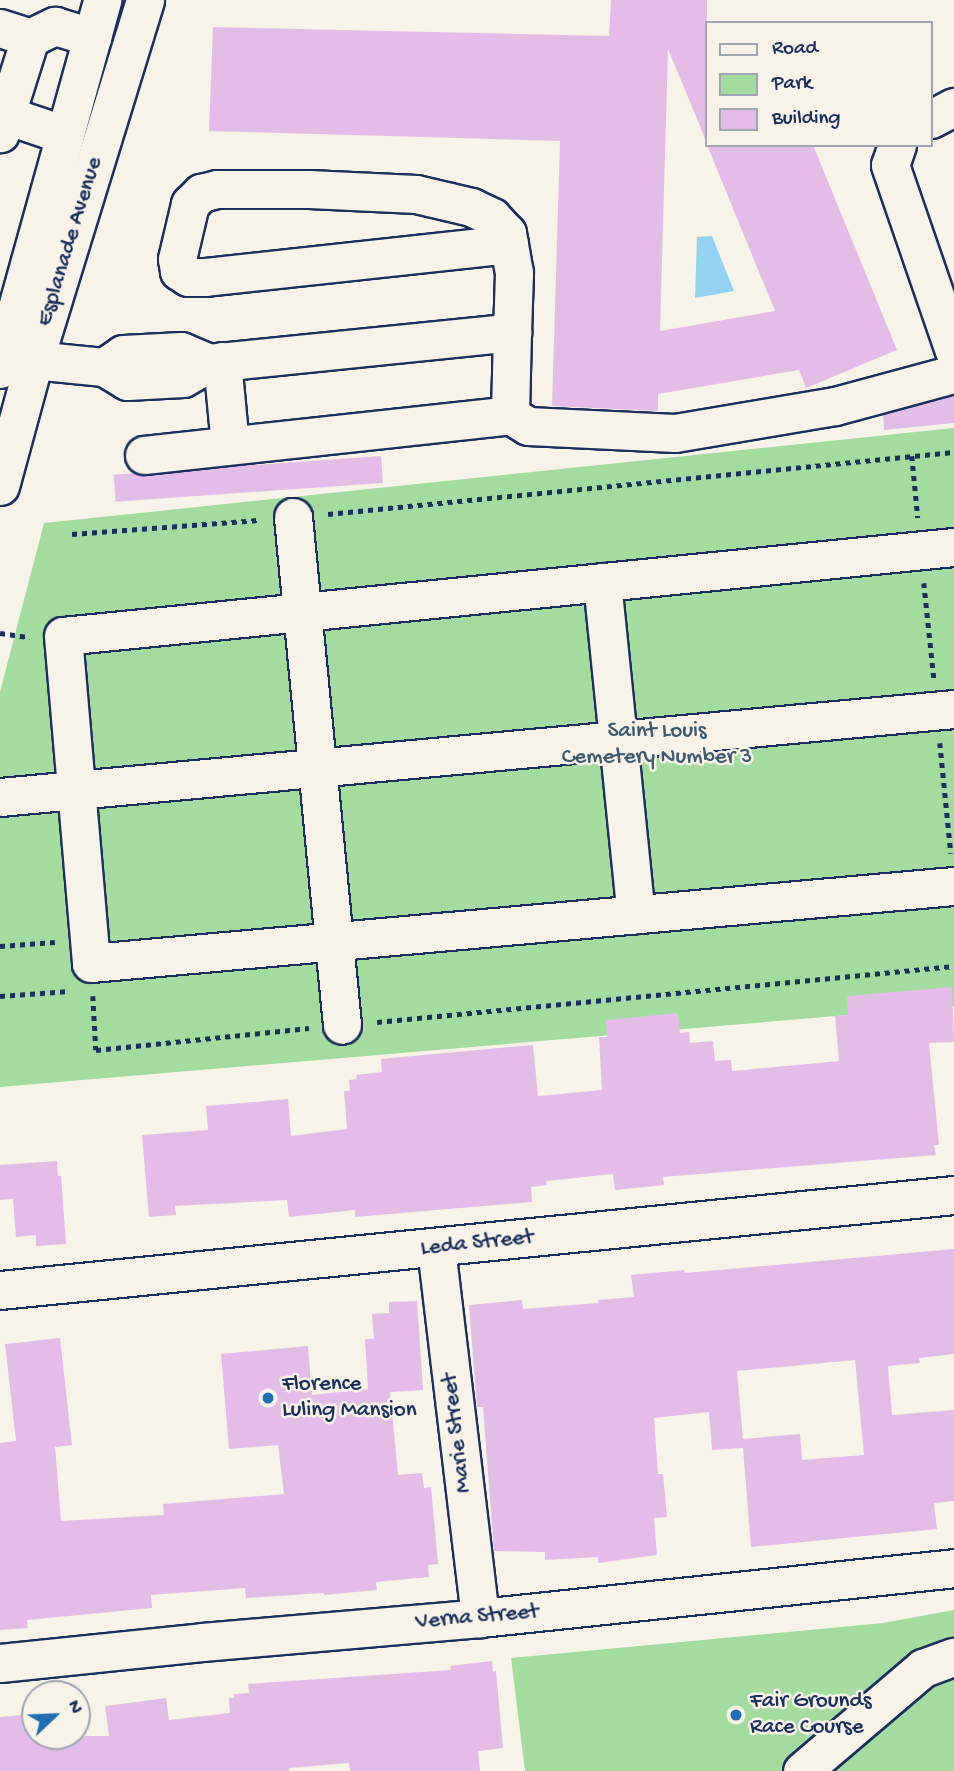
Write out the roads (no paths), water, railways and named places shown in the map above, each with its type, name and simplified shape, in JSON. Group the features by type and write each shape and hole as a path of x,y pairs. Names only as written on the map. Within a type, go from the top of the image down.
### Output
{"street":[{"name":"Esplanade Avenue","path":"0,486 13,362 65,135 102,0"},
{"name":"Esplanade Avenue","path":"13,362 145,0"},
{"path":"65,135 3,124 15,33 55,26 92,37"},
{"path":"933,118 954,107"},
{"path":"896,147 890,165 954,351"},
{"path":"509,244 206,277 188,277 179,271 177,259 190,204 201,193 217,189 416,194 471,207 492,217 507,233 509,244 514,273 510,415"},
{"path":"13,362 104,367 127,380 183,378 216,362 512,332"},
{"path":"216,362 230,445"},
{"path":"144,455 510,415 528,426 675,433 835,406 954,374"},
{"path":"293,517 342,1025"},
{"path":"937,549 63,636 76,790 84,977 332,942 636,914 953,872"},
{"path":"602,582 636,914"},
{"path":"0,797 945,710"},
{"name":"Leda Street","path":"0,1290 954,1195"},
{"name":"Marie Street","path":"436,1248 480,1618"},
{"name":"Verna Street","path":"0,1663 480,1618 954,1568"},
{"path":"802,1771 923,1668 954,1657"}],"water":[{"path":"712,236 734,291 695,298 697,237"}],"place":[{"name":"Florence Luling Mansion","path":"268,1398"},
{"name":"Fair Grounds Race Course","path":"736,1715"}],"park label":[{"name":"Saint Louis Cemetery Number 3","path":"657,745"}]}
